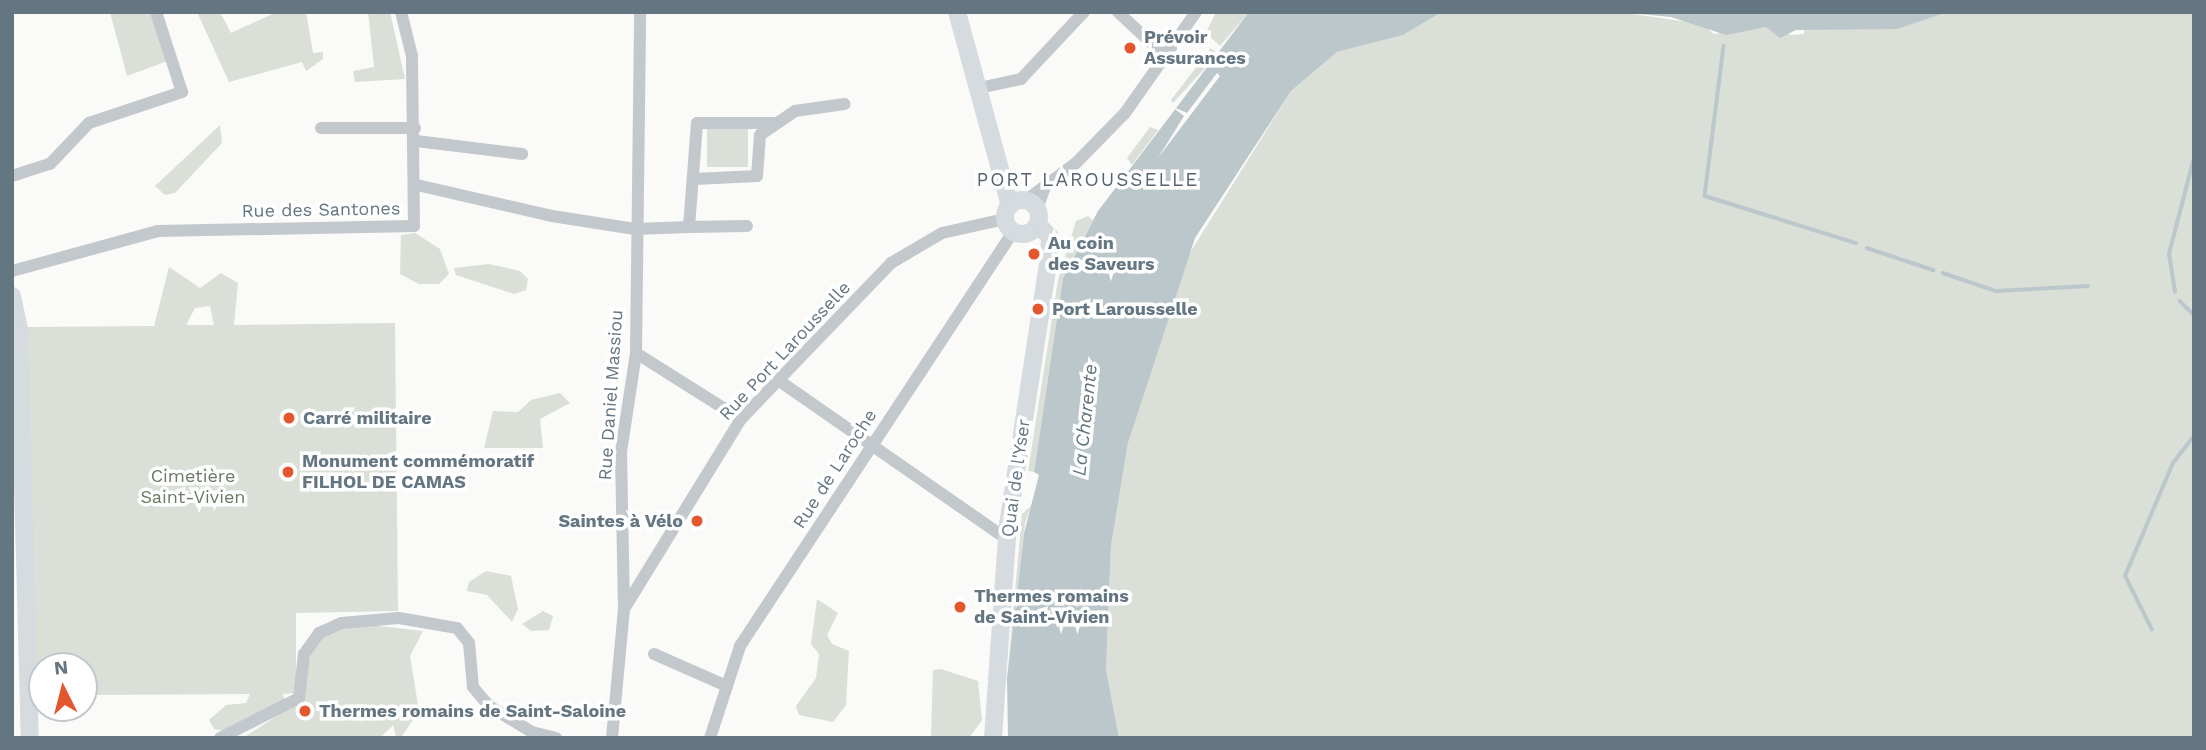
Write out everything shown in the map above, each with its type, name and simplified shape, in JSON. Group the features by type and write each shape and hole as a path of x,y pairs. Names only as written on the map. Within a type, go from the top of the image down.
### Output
{"street":[{"path":"12,176 50,164 89,123 182,92 156,12"},
{"path":"401,12 412,55 416,185"},
{"name":"Rue Daniel Massiou","path":"612,738 624,609 621,452 636,353 635,229 640,12"},
{"name":"Quai de l'Yser","path":"957,12 979,88 1002,196 1050,237 1007,539 993,738"},
{"path":"979,88 1021,79 1084,12"},
{"path":"1118,12 1168,59 1196,12"},
{"name":"Rue de Laroche","path":"710,738 740,646 1022,215 1045,186 1097,143 1168,59"},
{"path":"694,179 757,176 760,135 795,111 845,104"},
{"path":"689,228 697,123 777,124"},
{"path":"321,128 415,128"},
{"path":"416,141 522,154"},
{"name":"Rue des Santones","path":"12,271 158,231 414,226 416,185 635,229 747,226"},
{"name":"Rue Port Larousselle","path":"624,609 741,419 891,263 942,233 1022,215"},
{"path":"12,296 19,329 18,658 30,738"},
{"path":"636,353 741,419"},
{"path":"778,380 1007,539"},
{"path":"220,738 237,734 299,698 304,654 318,633 341,623 399,618 457,628 469,643 473,687 489,706 532,732 556,738"},
{"path":"654,654 727,686"}],"green space":[{"path":"110,12 156,12 173,59 127,76"},
{"path":"197,12 220,12 231,33 277,12 306,12 313,53 323,52 323,59 306,71 302,62 229,82"},
{"path":"368,12 390,12 405,79 355,82 353,71 374,67"},
{"path":"1216,12 1249,12 1220,46 1206,33"},
{"path":"1442,12 1619,12 1702,24 1714,34 1766,27 1791,35 1804,34 1806,12 2194,12 2194,738 1119,738 1106,669 1111,546 1128,443 1181,267 1291,91 1337,52 1403,35"},
{"path":"1211,48 1218,54 1173,103 1171,100"},
{"path":"220,125 222,143 175,193 165,195 155,186"},
{"path":"1150,127 1158,130 1132,165 1127,158"},
{"path":"707,129 748,129 748,167 707,167"},
{"path":"1088,216 1093,220 1063,278 1034,472 1028,471 1058,280 1076,221"},
{"path":"415,233 440,249 449,274 439,284 419,284 400,274 401,235"},
{"path":"489,264 520,271 528,279 526,290 514,294 456,275 454,268"},
{"name":"Cimetière Saint-Vivien","path":"169,267 200,288 221,273 238,283 234,325 395,323 398,611 296,613 296,693 283,694 285,700 225,731 214,729 209,720 226,705 246,703 250,694 98,695 98,652 33,652 28,327 154,326","holes":["210,306 214,325 186,325 195,308"]},
{"path":"560,393 570,403 540,419 543,448 484,448 493,411 518,412 531,400"},
{"path":"1031,506 1025,523 1007,678 1022,514"},
{"path":"486,571 511,576 518,609 512,622 487,595 467,591 469,582"},
{"path":"817,599 838,613 827,635 832,644 849,651 846,705 833,722 799,715 796,706 816,678 819,654 811,644"},
{"path":"543,611 553,616 549,630 531,631 522,624"},
{"path":"371,625 423,631 410,656 419,711 402,736 396,737 393,725 380,738 243,738 298,702 314,642 334,630"},
{"path":"941,669 978,681 982,720 969,738 931,738 933,670"}],"water":[{"name":"La Charente","path":"1249,12 1442,12 1403,35 1337,52 1291,91 1195,238 1128,443 1111,546 1106,669 1119,738 1008,738 1007,678 1024,533 1039,475 1034,472 1063,278 1098,211"},
{"path":"1619,12 1947,12 1897,29 1796,30 1780,38 1766,27 1726,35 1671,17"}],"pier":[{"path":"1217,73 1220,76 1158,158 1184,116 1171,106 1187,113"}],"waterway":[{"path":"1724,46 1705,196 1856,243"},
{"path":"2175,292 2169,254 2194,158"},
{"path":"1867,248 1933,270"},
{"path":"1943,273 1996,291 2088,286"},
{"path":"2180,301 2194,315"},
{"path":"2152,630 2125,576 2173,463 2194,436"}],"place":[{"name":"Prévoir Assurances","path":"1130,48"},
{"name":"Au coin des Saveurs","path":"1034,254"},
{"name":"Port Larousselle","path":"1038,309"},
{"name":"Carré militaire","path":"289,418"},
{"name":"Monument commémoratif FILHOL DE CAMAS","path":"288,472"},
{"name":"Saintes à Vélo","path":"697,521"},
{"name":"Thermes romains de Saint-Vivien","path":"960,607"},
{"name":"Thermes romains de Saint-Saloine","path":"305,711"}],"district":[{"name":"PORT LAROUSSELLE","path":"1088,180"}]}
